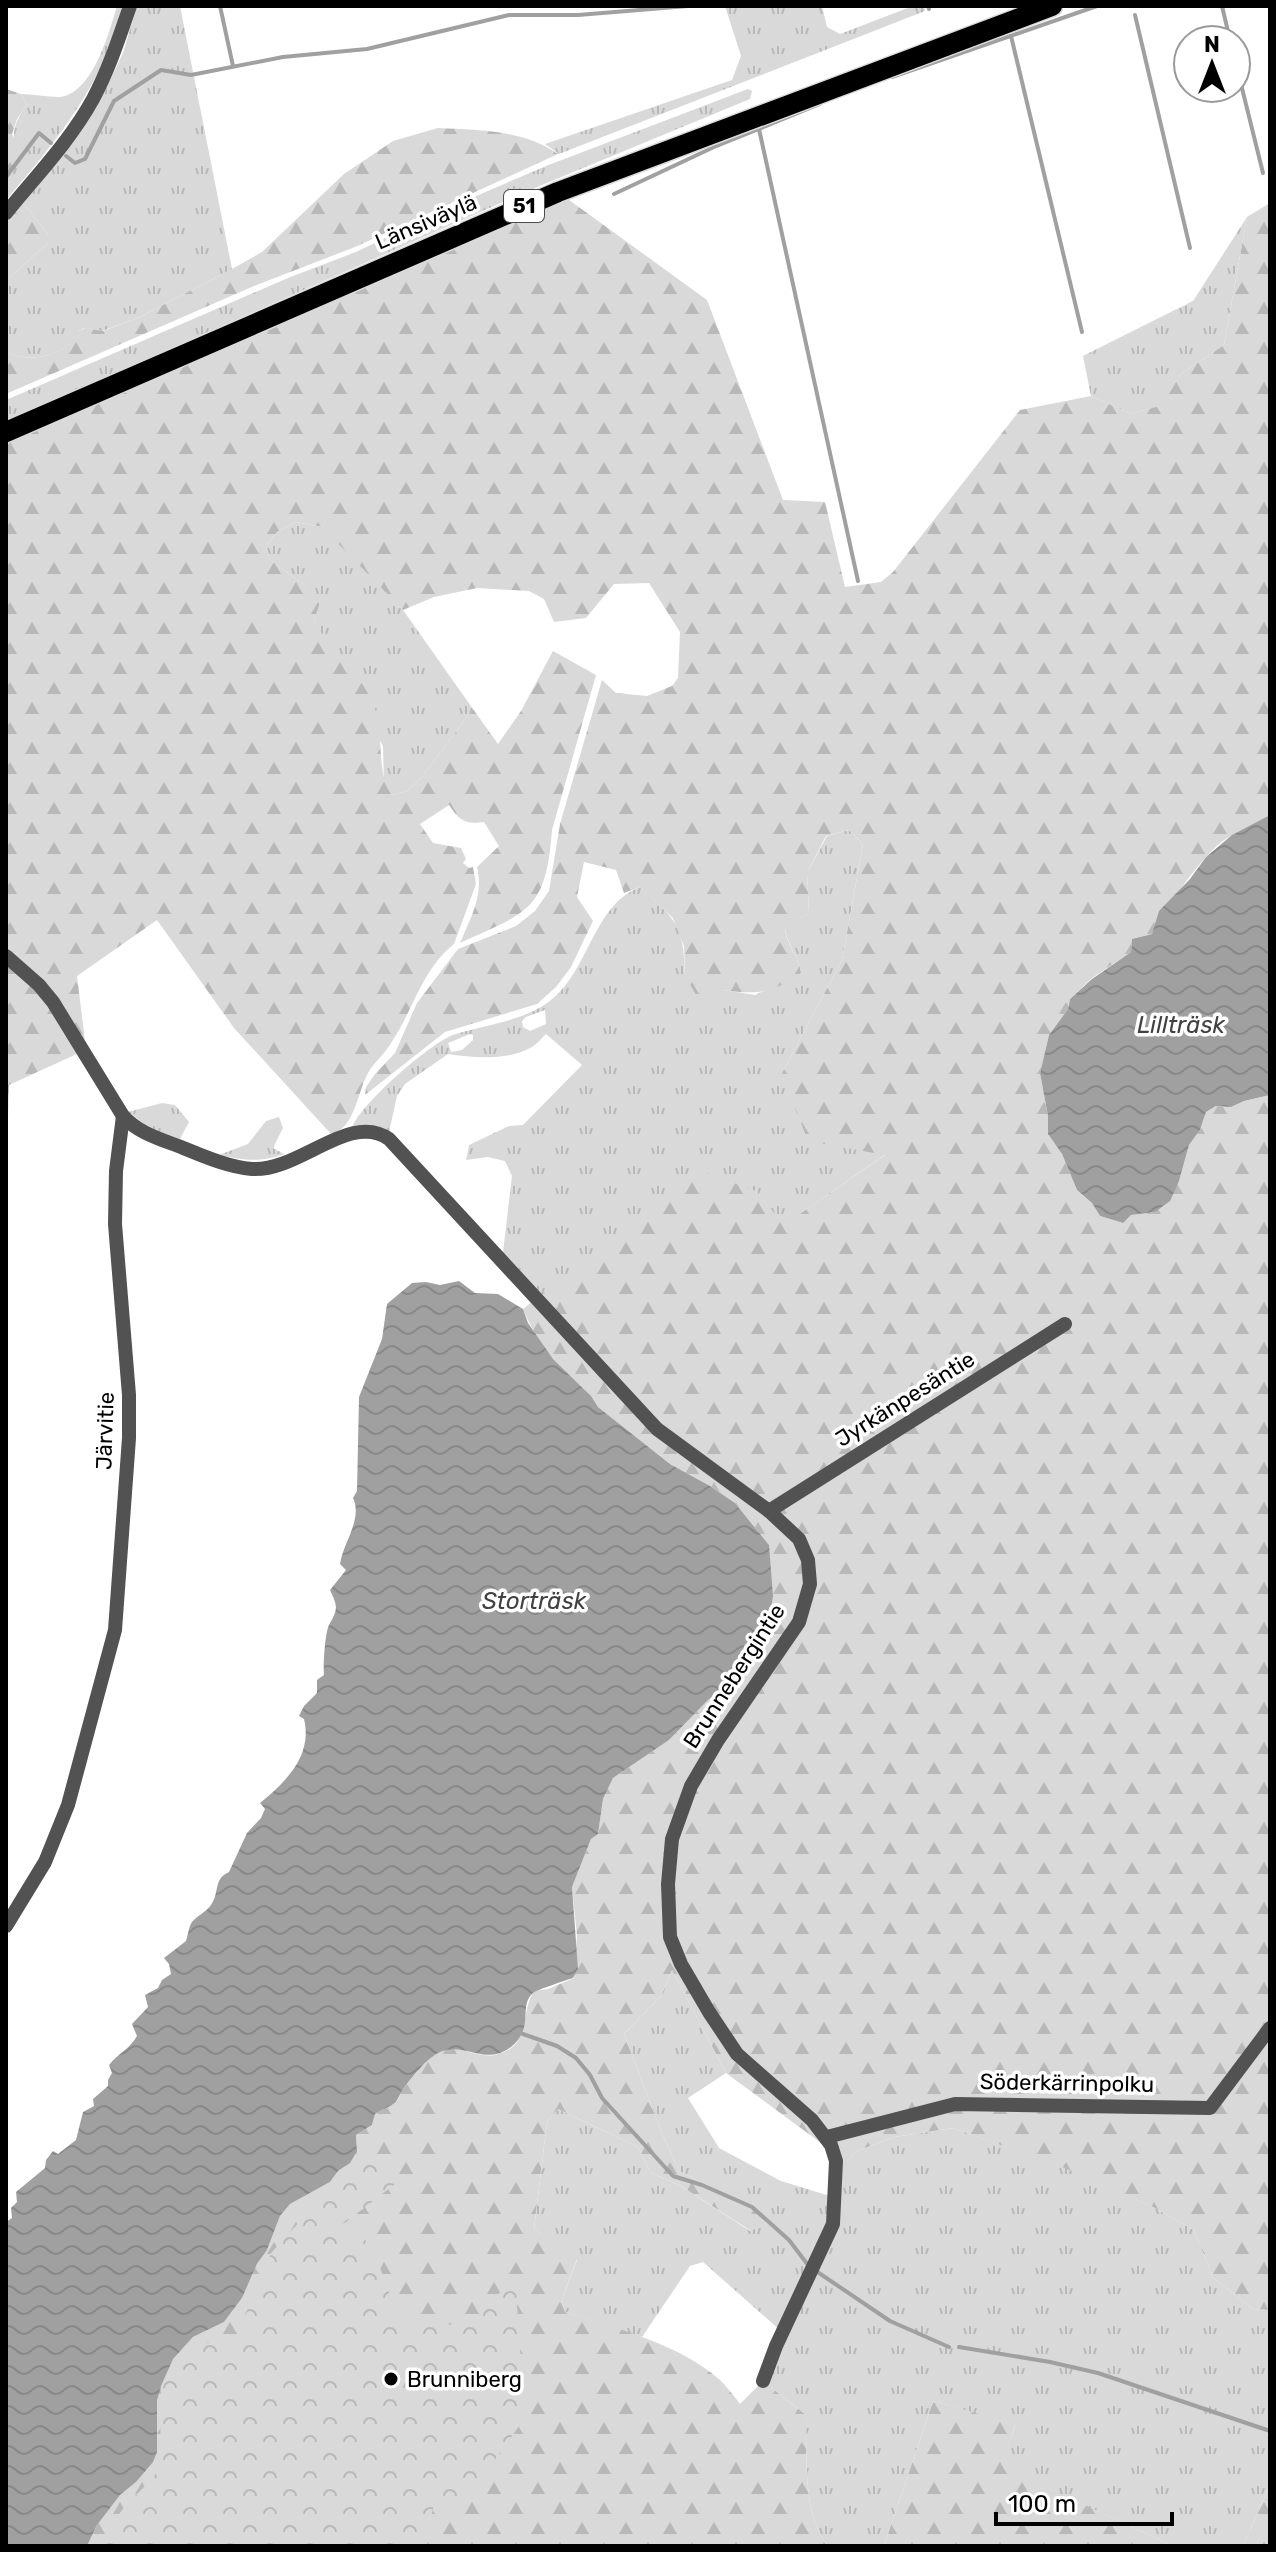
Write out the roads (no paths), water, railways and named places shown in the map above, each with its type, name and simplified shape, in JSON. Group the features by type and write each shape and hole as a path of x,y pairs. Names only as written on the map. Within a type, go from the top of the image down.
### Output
{"main road":[{"name":"Länsiväylä","path":"6,432 558,192 1052,6"}],"street":[{"path":"6,213 66,141 92,100 114,56 130,6"},
{"path":"6,956 53,1002 123,1116"},
{"name":"Brunnebergintie","path":"123,1116 157,1138 215,1160 252,1169 294,1161 345,1134 372,1131 382,1134 657,1429 769,1511 799,1539 810,1573 808,1596 799,1622 718,1740 691,1786 672,1839 668,1928 681,1964 737,2054 827,2137"},
{"name":"Järvitie","path":"6,1926 45,1862 68,1805 115,1630 129,1438 129,1395 115,1224 116,1171 123,1116"},
{"name":"Jyrkänpesäntie","path":"769,1511 1065,1324"},
{"name":"Söderkärrinpolku","path":"827,2137 955,2104 1210,2108 1270,2028"},
{"path":"763,2381 833,2224 837,2173 834,2153 827,2137"}],"water":[{"name":"Lillträsk","path":"1270,815 1270,1095 1231,1107 1216,1106 1206,1112 1200,1130 1189,1145 1170,1201 1155,1212 1131,1215 1123,1223 1100,1216 1092,1203 1077,1190 1062,1154 1048,1134 1040,1073 1049,1035 1068,1009 1070,999 1092,979 1131,952 1132,939 1152,934 1159,911 1206,857 1232,835"},
{"name":"Storträsk","path":"459,1281 475,1293 498,1294 523,1309 528,1323 553,1359 591,1396 598,1407 670,1464 735,1503 769,1545 773,1596 766,1641 730,1685 708,1700 669,1740 613,1778 603,1799 598,1834 591,1839 572,1887 578,1969 573,1978 533,1993 518,2040 501,2053 492,2055 449,2049 430,2059 396,2102 375,2114 372,2125 356,2135 357,2151 350,2163 338,2171 330,2182 290,2204 280,2216 267,2250 257,2264 242,2298 224,2322 193,2337 173,2359 157,2401 157,2452 153,2462 120,2495 97,2525 87,2546 6,2546 6,2222 12,2218 11,2208 17,2202 16,2192 45,2168 46,2160 53,2151 58,2154 76,2140 83,2112 94,2106 93,2099 108,2086 112,2073 109,2065 137,2036 132,2024 148,2007 145,1995 158,1988 162,1980 171,1974 164,1958 186,1941 192,1922 211,1905 221,1878 229,1872 247,1833 261,1818 265,1809 260,1803 288,1777 301,1756 306,1732 304,1719 299,1716 317,1693 317,1680 324,1675 326,1635 336,1608 330,1590 346,1570 340,1564 356,1514 353,1498 357,1491 359,1397 382,1339 387,1304 412,1283 440,1285"}],"waterway":[{"path":"220,6 233,66"},
{"path":"66,156 75,163 85,159 114,101 161,70 191,75 283,57 367,49 509,15 578,15 688,6"},
{"path":"892,77 1097,6"},
{"path":"1222,6 1226,24"},
{"path":"1135,15 1190,248"},
{"path":"1011,36 1082,332"},
{"path":"614,194 714,147 820,104"},
{"path":"1246,104 1263,173"},
{"path":"759,129 858,581"},
{"path":"6,177 39,133 51,143"},
{"path":"523,2034 557,2046 576,2058 590,2075 602,2098 673,2176 752,2207 789,2240 808,2265"},
{"path":"816,2271 890,2321 949,2347"},
{"path":"959,2347 1098,2373 1270,2431"}],"place":[{"name":"Brunniberg","path":"391,2379"}]}
